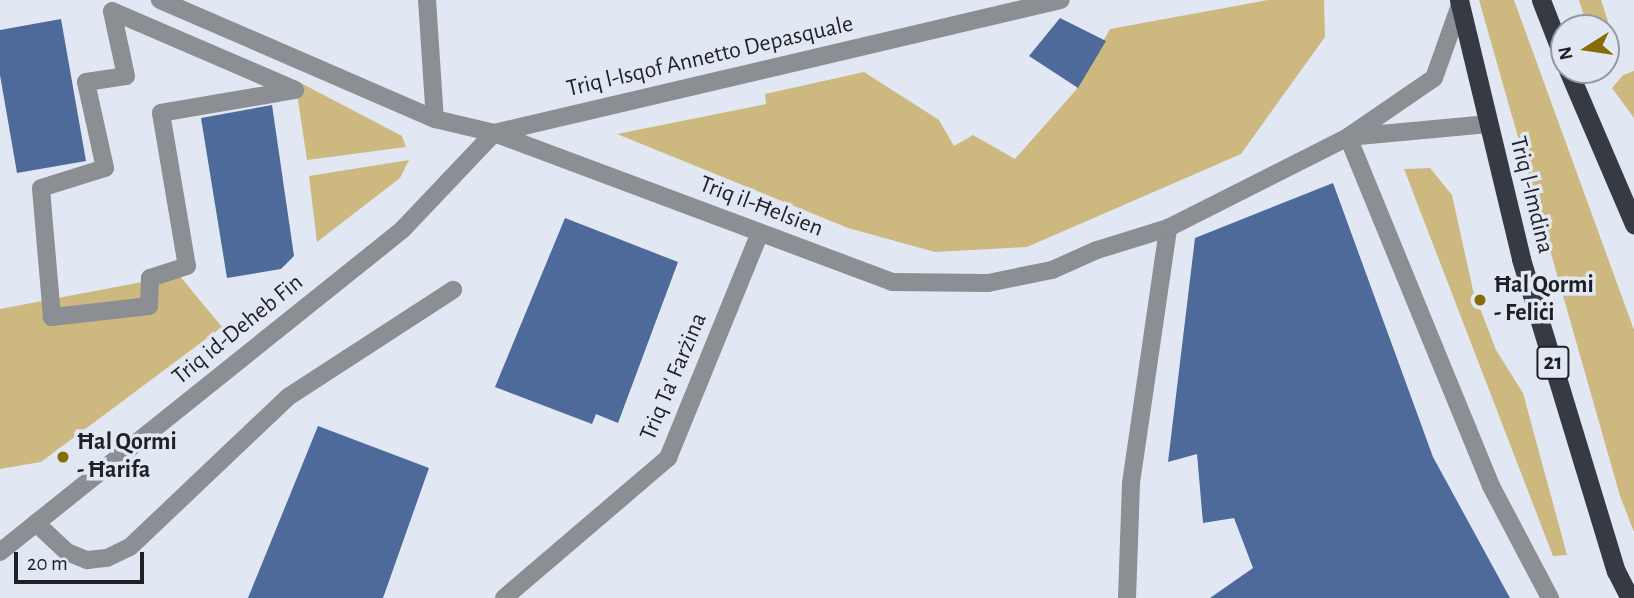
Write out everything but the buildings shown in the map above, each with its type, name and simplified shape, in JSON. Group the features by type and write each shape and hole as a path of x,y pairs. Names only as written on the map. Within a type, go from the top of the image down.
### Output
{"highway":[{"path":"1541,0 1550,23"},
{"name":"Triq l-Imdina","path":"1459,2 1521,259 1616,571 1630,598"},
{"path":"1574,84 1634,224"}],"street":[{"name":"Triq il-Ħelsien","path":"160,0 206,17 435,119 494,133 892,282 988,283 1052,270 1097,250 1168,228 1348,137 1434,78 1459,2"},
{"path":"427,0 435,119"},
{"name":"Triq l-Isqof Annetto Depasquale","path":"494,133 1061,0"},
{"path":"112,11 199,48 295,90 161,113 187,266 150,278 149,306 52,317 41,188 105,168 86,82 126,76 112,11"},
{"path":"199,48 206,17"},
{"name":"Triq il-Ħelsien","path":"1348,137 1488,124"},
{"name":"Triq id-Deheb Fin","path":"0,552 402,230 494,133"},
{"path":"1348,137 1492,486 1550,598"},
{"path":"1127,598 1130,484 1168,228"},
{"name":"Triq Ta' Farżina","path":"504,598 668,458 760,233"},
{"path":"36,523 67,551 87,560 107,558 130,547 288,397 453,290"}],"shaded area":[{"path":"1268,0 1324,0 1325,37 1241,154 1027,247 935,252 848,228 617,134 766,104 765,94 864,72 939,120 954,146 973,135 1015,159 1076,90 1110,29"},
{"path":"1479,0 1514,0 1634,330 1634,532 1620,496"},
{"path":"1579,0 1601,0 1606,14 1584,14"},
{"path":"1634,71 1634,118 1612,88 1620,84 1623,75"},
{"path":"295,80 402,136 406,147 307,160"},
{"path":"409,160 400,178 317,242 309,176"},
{"path":"1430,168 1452,195 1473,290 1496,350 1523,393 1567,555 1553,556 1404,169"},
{"path":"179,275 222,327 41,462 0,469 0,309"}],"place":[{"name":"Ħal Qormi - Feliċi","path":"1480,300"},
{"name":"Ħal Qormi - Ħarifa","path":"63,457"}]}
